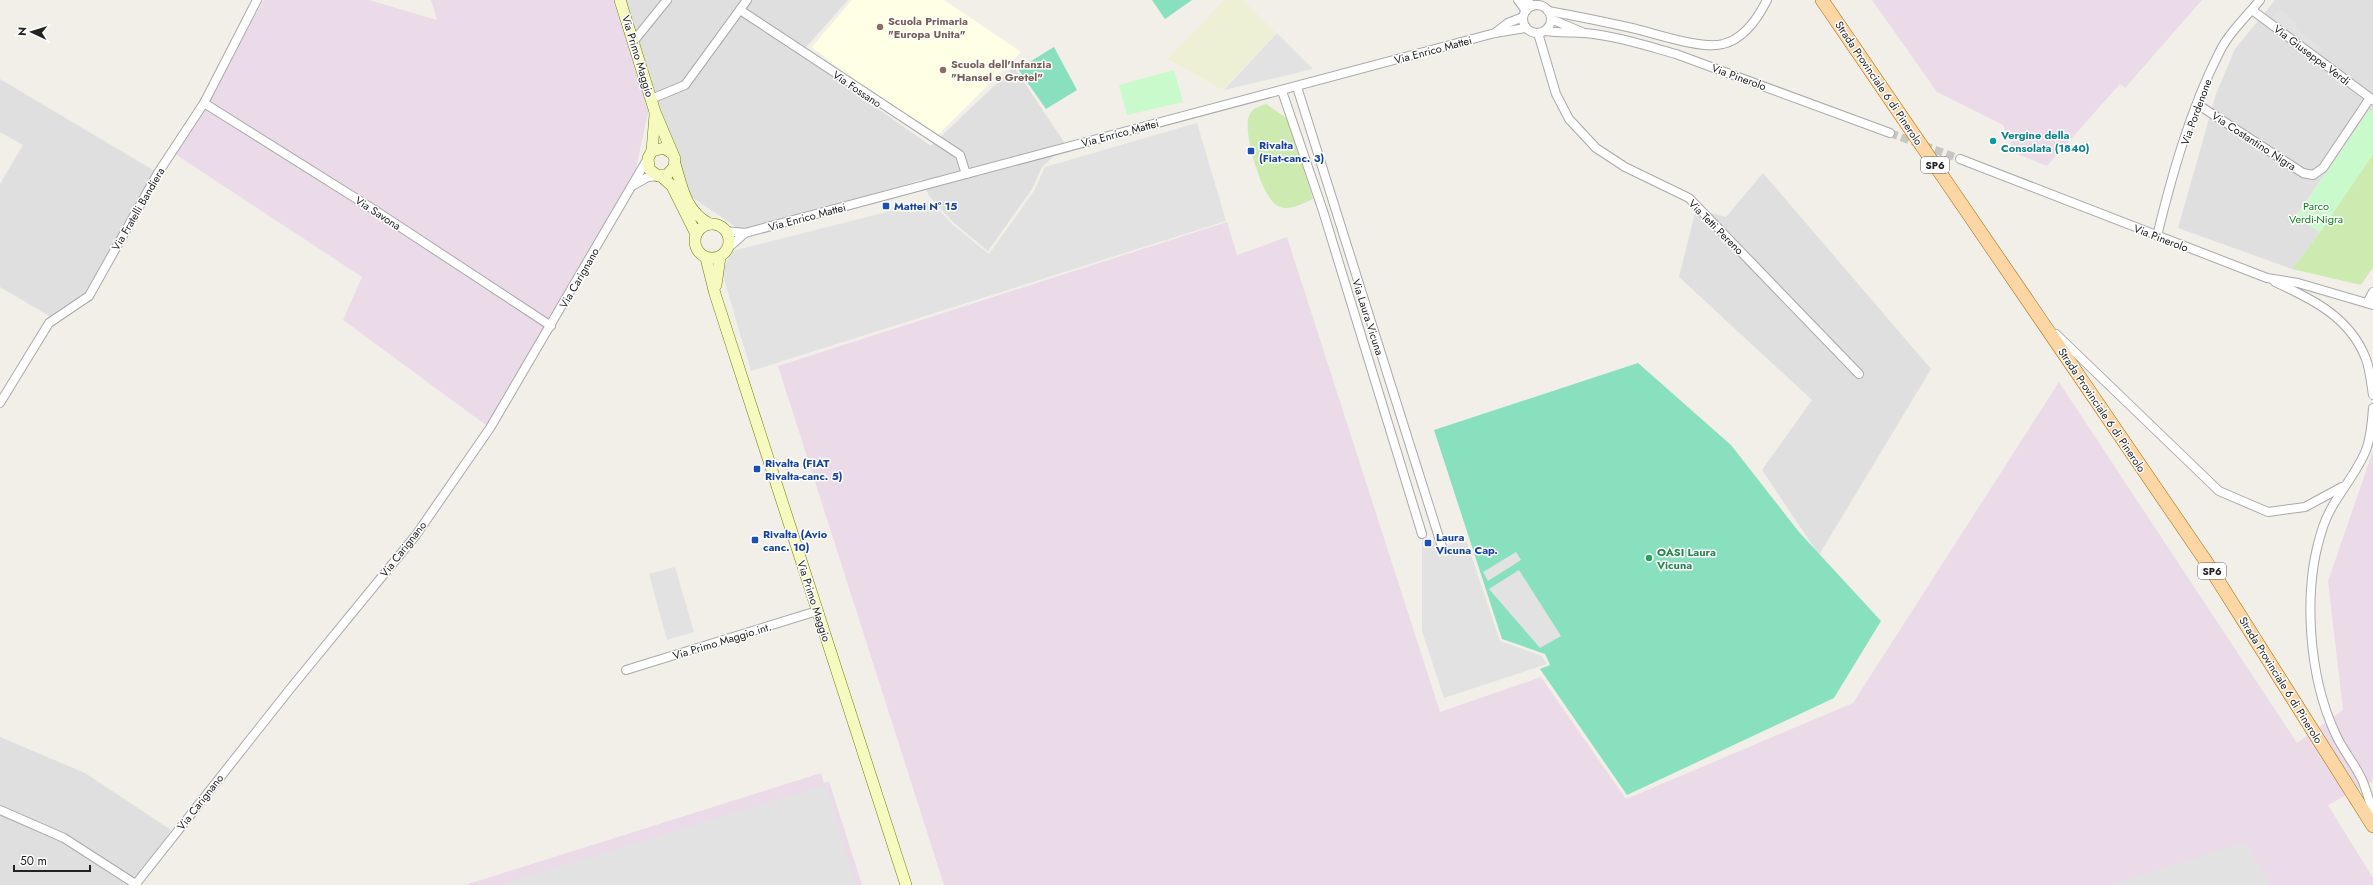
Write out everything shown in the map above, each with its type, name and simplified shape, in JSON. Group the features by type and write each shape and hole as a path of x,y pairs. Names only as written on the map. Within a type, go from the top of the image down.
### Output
{"main road":[{"name":"Via Primo Maggio","path":"620,0 655,112 674,159 684,192 698,218 710,224"},
{"name":"Strada Provinciale 6 di Pinerolo","path":"1822,0 2207,563 2373,826"},
{"name":"Via Primo Maggio","path":"650,154 655,112"},
{"path":"664,148 674,159 670,173 661,176 654,175 649,169 650,154 664,148"},
{"path":"661,176 672,186 696,234"},
{"path":"710,224 716,224 726,231 730,242 728,248 720,257 706,258 697,250 695,240 696,234 700,229 710,224"},
{"name":"Via Primo Maggio","path":"715,294 720,257"},
{"name":"Via Primo Maggio","path":"706,258 715,294 906,885"}],"street":[{"name":"Via Fratelli Bandiera","path":"0,402 49,323 88,296 158,173 204,103 257,0"},
{"path":"633,42 668,0"},
{"path":"651,99 684,85 747,0"},
{"path":"1518,0 1527,9 1526,28"},
{"path":"1527,9 1542,6 1549,15 1626,26 1683,41 1706,45 1723,44 1750,28 1766,0"},
{"name":"Via Pordenone","path":"2157,236 2165,202 2197,104 2219,52 2260,0"},
{"name":"Via Enrico Mattei","path":"1495,33 1527,9"},
{"name":"Via Fossano","path":"740,10 960,156 966,174"},
{"name":"Via Giuseppe Verdi","path":"2252,10 2372,99"},
{"path":"1542,32 1549,15"},
{"name":"Via Pinerolo","path":"1549,15 1585,33"},
{"name":"Via Enrico Mattei","path":"726,231 745,233 1495,33 1526,28"},
{"name":"Via Pinerolo","path":"1526,28 1542,32 1565,34 1585,33 1643,44 1676,54 1890,133"},
{"name":"Via Tetti Pereno","path":"1542,32 1556,94 1569,119 1596,148 1625,167 1689,198 1859,374"},
{"name":"Via Laura Vicuna","path":"1297,86 1442,547"},
{"name":"Via Laura Vicuna","path":"1282,91 1322,211 1422,534"},
{"name":"Via Costantino Nigra","path":"2197,104 2303,173 2313,175 2323,168 2372,99"},
{"name":"Via Savona","path":"204,103 376,211 551,326"},
{"name":"Via Carignano","path":"136,885 290,689 416,535 490,428 551,326 650,154"},
{"name":"Via Pinerolo","path":"1960,160 2267,278 2298,283 2370,304"},
{"path":"632,187 648,178 661,176"},
{"name":"Via Enrico Mattei","path":"728,248 745,233"},
{"path":"2267,278 2313,299 2330,310 2344,323 2366,359 2373,395"},
{"path":"2370,304 2373,292"},
{"path":"2043,322 2219,491 2268,512 2305,507 2342,487"},
{"path":"2373,408 2366,450 2342,487 2323,526 2313,567 2310,620 2315,663 2326,711 2336,735 2363,781 2373,814"},
{"name":"Via Primo Maggio int.","path":"626,670 817,611"},
{"path":"0,810 64,838 136,885"}],"shaded area":[{"path":"264,0 369,0 437,20 431,0 620,0 651,99 632,187 490,428 343,320 362,277 175,154"},
{"path":"625,0 848,0 800,54 931,146 1014,67 1066,145 1042,167 1032,189 988,251 954,223 929,196 922,179 863,200 745,233 684,192"},
{"path":"852,0 944,0 1021,52 935,138 868,92 812,47"},
{"path":"1224,0 1243,0 1276,33 1223,90 1168,59"},
{"path":"1872,0 2202,0 2125,88 2120,84 2047,166 2015,153 2003,125 1937,92"},
{"path":"2275,0 2373,0 2373,111 2369,111 2296,216 2320,232 2292,269 2178,228 2216,94 2235,49"},
{"path":"2279,9 2296,22 2296,29 2323,48 2319,54 2272,18"},
{"path":"1277,33 1313,69 1224,90"},
{"path":"0,79 158,173 89,296 51,317 0,287 0,184 23,145 0,132"},
{"path":"1197,123 1226,221 751,371 722,272 732,251 930,201 953,225 989,254 1034,191 1045,167"},
{"path":"1763,173 1931,369 1819,555 1762,470 1812,400 1679,277 1696,209 1726,217"},
{"path":"1227,222 1237,255 1287,237 1440,712 1541,677 1626,799 1853,703 2059,382 2297,743 2343,710 2328,581 2373,451 2373,781 2328,805 2373,878 2373,885 944,885 778,366"},
{"path":"1422,534 1442,547 1466,540 1500,641 1542,656 1547,664 1444,698 1422,631"},
{"path":"1516,552 1521,560 1488,581 1483,572"},
{"path":"675,567 694,632 667,640 649,574"},
{"path":"1519,570 1561,636 1540,648 1489,589"},
{"path":"0,737 85,773 171,830 136,885 0,885"},
{"path":"821,773 824,783 829,781 862,885 465,885"},
{"path":"826,785 856,885 501,885"},
{"path":"2245,843 2271,885 2110,885"}],"green space":[{"path":"1152,0 1192,0 1165,19"},
{"path":"1054,47 1077,90 1046,109 1018,69"},
{"path":"1174,70 1183,102 1127,115 1119,85"},
{"path":"1266,104 1288,119 1313,199 1296,206 1282,208 1272,201 1260,178 1255,164 1248,135 1249,116 1254,109"},
{"name":"Parco Verdi-Nigra","path":"2369,110 2373,111 2373,154 2320,232 2296,217"},
{"path":"2373,154 2373,267 2361,285 2292,269 2320,232"},
{"name":"OASI Laura Vicuna","path":"1638,363 1731,445 1799,532 1881,621 1834,698 1627,795 1540,669 1550,665 1545,654 1502,639 1434,430"}],"tunnel":[{"path":"1890,133 1960,159"}],"place":[{"name":"Scuola Primaria \"Europa Unita\"","path":"880,27"},
{"name":"Scuola dell'Infanzia \"Hansel e Gretel\"","path":"943,70"},
{"name":"Vergine della Consolata (1840)","path":"1993,141"},
{"name":"Rivalta (Fiat-canc. 3)","path":"1251,151"},
{"name":"Mattei N° 15","path":"886,206"},
{"name":"Rivalta (FIAT Rivalta-canc. 5)","path":"757,469"},
{"name":"Rivalta (Avio canc. 10)","path":"755,540"},
{"name":"Laura Vicuna Cap.","path":"1428,543"},
{"name":"OASI Laura Vicuna","path":"1649,558"}]}
